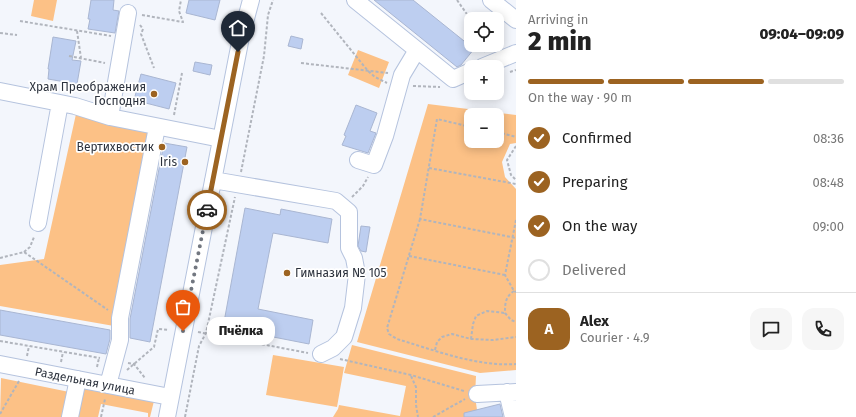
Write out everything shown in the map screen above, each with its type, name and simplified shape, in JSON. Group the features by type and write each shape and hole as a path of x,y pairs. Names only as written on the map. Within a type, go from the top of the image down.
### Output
{"street":[{"path":"167,417 164,395 177,331 222,139 241,37 251,0"},
{"path":"355,0 453,79 464,74"},
{"path":"491,0 516,20"},
{"path":"110,116 128,13"},
{"path":"358,160 374,165 385,136 401,80 417,50"},
{"path":"499,60 516,53"},
{"path":"0,91 75,106 157,127 222,139"},
{"path":"38,223 60,103"},
{"path":"108,385 120,340 120,318 157,127"},
{"path":"213,180 336,201 344,206 349,212 349,248 354,258 357,274 353,308 344,337 333,348 317,354"},
{"name":"Раздельная улица","path":"0,364 164,395"},
{"path":"70,417 78,379"},
{"path":"477,394 512,392 513,417"}],"path":[{"path":"128,13 184,22 179,10 181,0"},
{"path":"185,417 199,346 206,333 238,185 264,56 268,15 273,0"},
{"path":"457,0 465,12"},
{"path":"128,13 136,24 141,25 143,29 142,34 154,68"},
{"path":"321,13 368,71 375,77 387,83 401,80"},
{"path":"20,21 124,38"},
{"path":"77,31 81,58"},
{"path":"0,33 17,35"},
{"path":"69,56 119,66"},
{"path":"301,63 368,71 431,87 447,86"},
{"path":"174,116 182,73"},
{"path":"464,125 437,119 420,219 386,328 389,334 397,339 477,362 504,365 516,364"},
{"path":"504,133 516,136"},
{"path":"516,146 507,160 511,175 516,180"},
{"path":"344,206 363,186 374,165"},
{"path":"428,168 516,184"},
{"path":"420,219 516,238"},
{"path":"516,220 505,274 515,292 509,294 505,302 505,313 511,320 516,322"},
{"path":"0,258 24,252 30,247 38,223"},
{"path":"24,252 120,318"},
{"path":"409,256 505,274"},
{"path":"471,339 472,324 476,316 487,311 505,313"},
{"path":"101,417 108,385 154,346 158,329 206,333 317,354 411,375 477,394"},
{"path":"435,350 437,342 442,337 452,334 471,339 493,340 516,337"},
{"path":"0,341 134,364 164,395"},
{"path":"0,417 25,369"},
{"path":"411,375 416,387 418,417"},
{"path":"433,417 464,399 477,394"}],"shaded area":[{"path":"34,0 57,0 53,21 31,16"},
{"path":"358,50 389,62 379,88 348,75"},
{"path":"428,104 464,108 464,148 504,148 504,114 516,115 516,143 510,144 502,162 505,177 516,189 516,370 480,373 357,342"},
{"path":"76,114 152,130 114,326 0,306 0,265 44,259"},
{"path":"352,345 476,376 475,396 478,417 333,417 339,405 400,416 406,386 344,373"},
{"path":"273,355 344,367 337,407 266,395"},
{"path":"1,378 79,394 81,387 154,401 150,417 148,417 148,413 101,404 98,417 0,417"}],"building":[{"path":"91,0 114,0 113,10 119,11 115,33 88,29"},
{"path":"189,0 220,0 215,20 186,13"},
{"path":"374,0 413,0 464,41 464,52 472,52 461,65 457,67"},
{"path":"291,36 303,39 301,49 288,46"},
{"path":"53,37 76,41 72,60 81,61 77,84 48,79"},
{"path":"195,62 212,65 210,75 193,71"},
{"name":"Храм Преображения Господня","path":"141,74 176,83 169,109 134,100"},
{"path":"356,105 377,113 370,131 376,133 368,153 342,145 346,136 344,135"},
{"path":"164,143 187,147 150,342 130,338 130,319"},
{"path":"245,208 280,215 281,209 332,219 328,243 273,233 258,309 313,320 309,344 258,334 259,329 224,322"},
{"path":"361,226 370,227 366,252 361,251 358,246"},
{"path":"0,310 110,330 110,339 106,354 0,335"},
{"path":"500,404 503,417 464,417 464,413"}],"way so far":[{"path":"183,331 207,210"}],"place":[{"name":"Храм Преображения Господня","path":"154,94"},
{"name":"Вертихвостик","path":"162,147"},
{"name":"Iris","path":"185,162"},
{"name":"Гимназия № 105","path":"287,273"},
{"name":"Пчёлка","path":"183,331"}],"route":[{"path":"207,210 238,52"}]}
